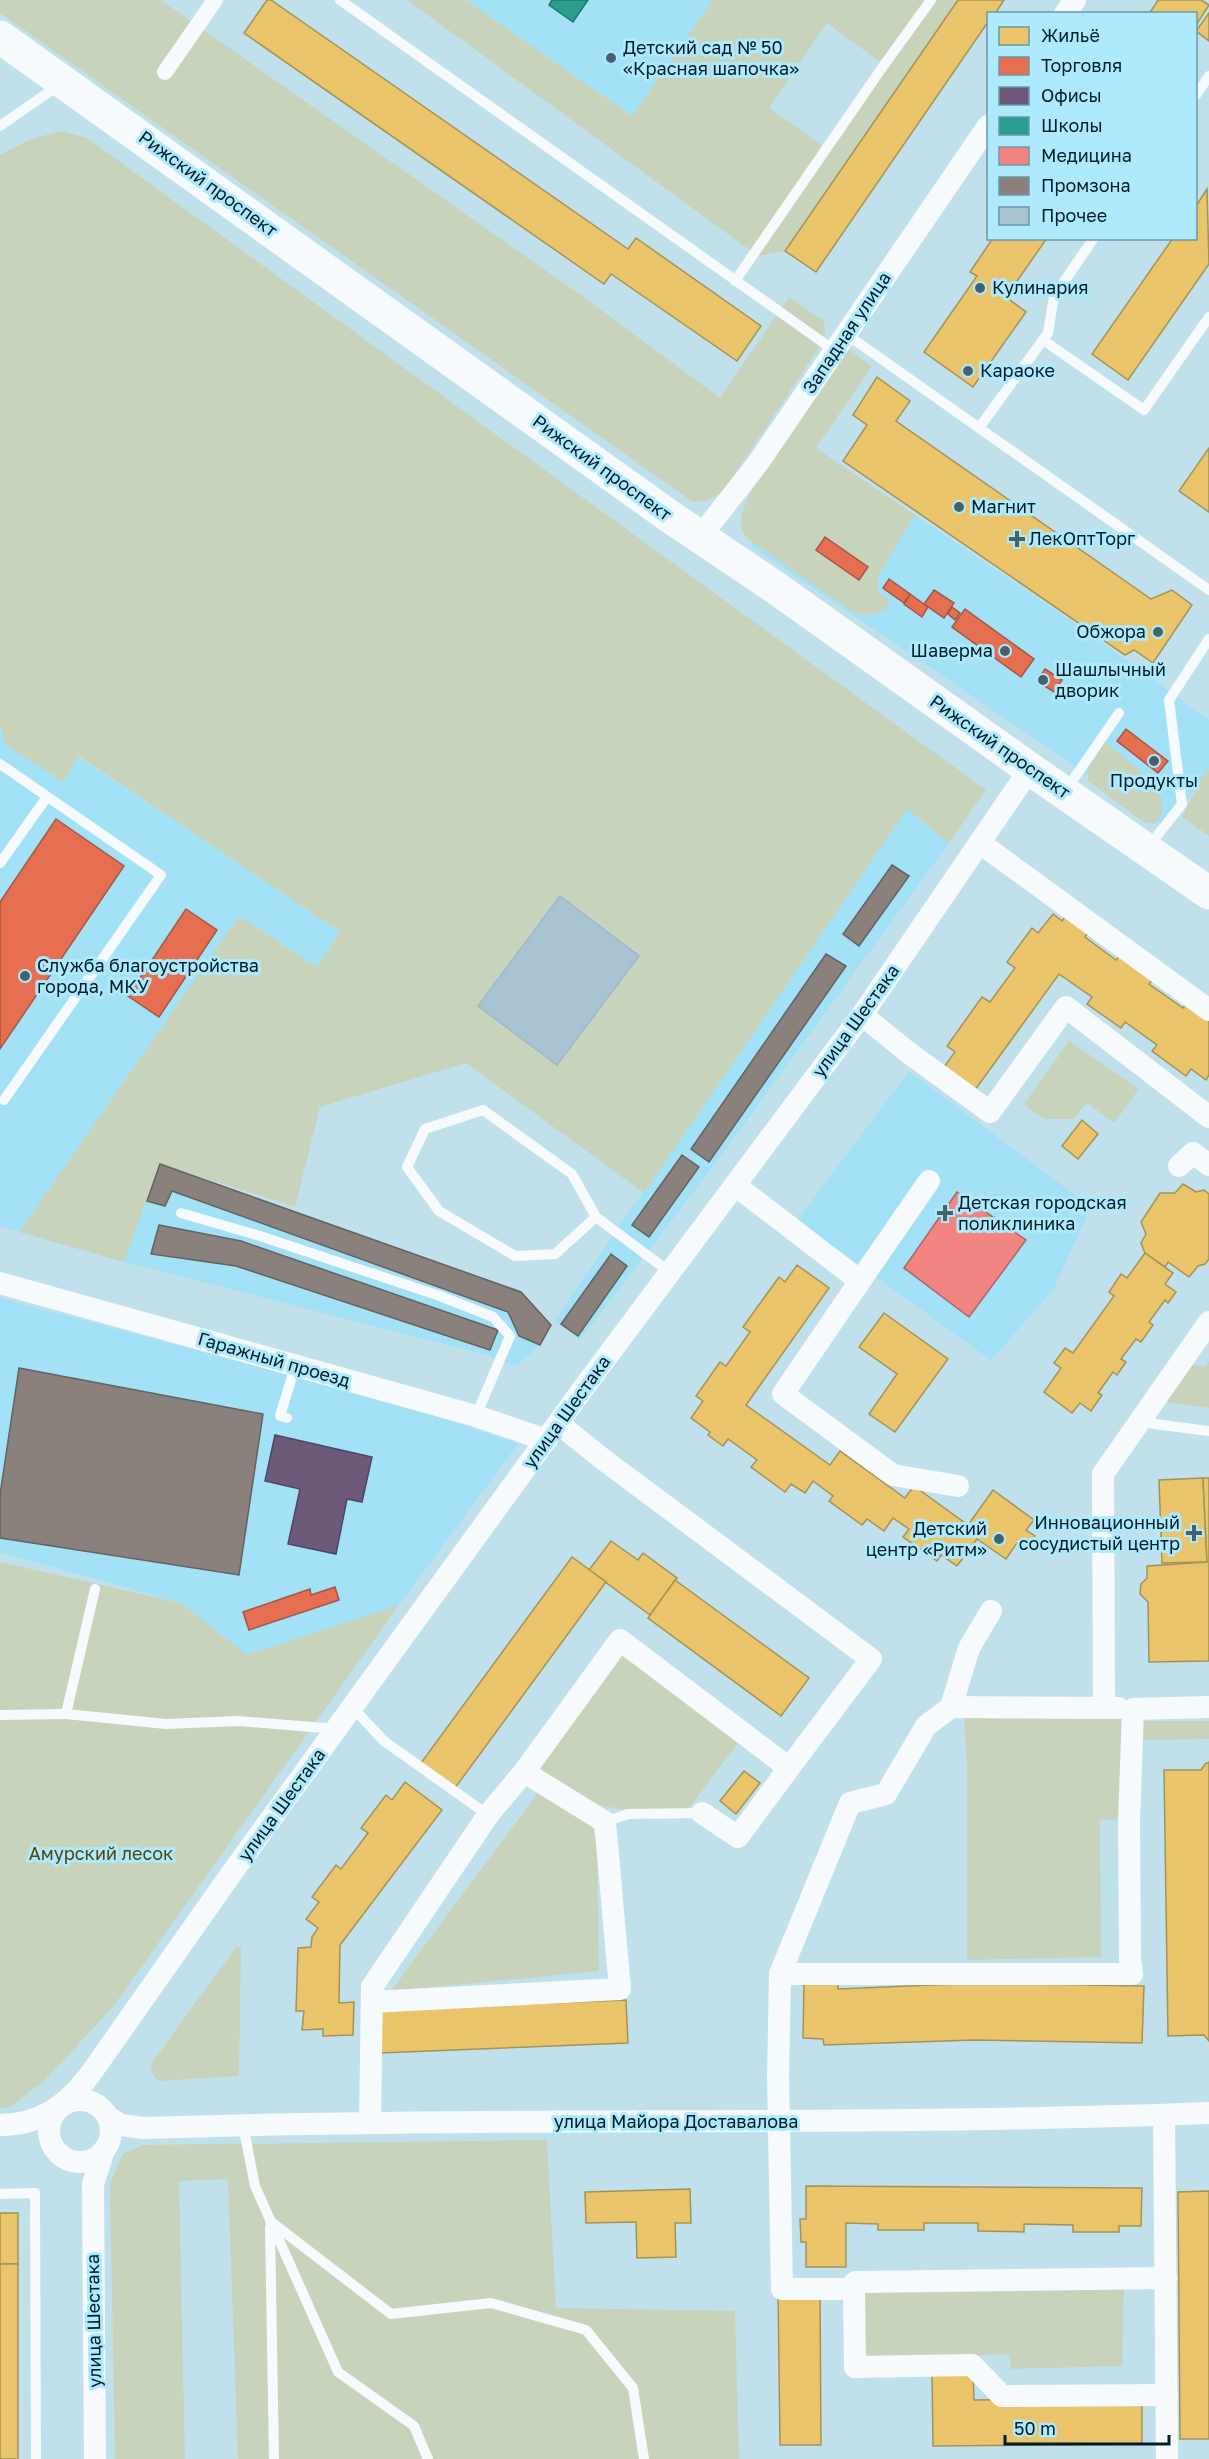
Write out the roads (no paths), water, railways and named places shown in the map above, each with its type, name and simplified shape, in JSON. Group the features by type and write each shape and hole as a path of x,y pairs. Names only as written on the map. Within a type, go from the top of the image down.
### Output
{"highway":[{"name":"Рижский проспект","path":"0,37 700,537 1209,893"}],"street":[{"path":"165,72 215,0"},
{"name":"Западная улица","path":"700,537 758,463 987,127"},
{"name":"улица Шестака","path":"60,2106 78,2091 231,1874 552,1432 862,1015 1030,769"},
{"path":"980,843 1209,1010"},
{"path":"862,1015 990,1112 1066,1007 1209,1117"},
{"path":"1179,1166 1193,1153 1209,1165"},
{"path":"929,1181 783,1394 893,1475 958,1486"},
{"path":"735,1185 860,1281"},
{"name":"Гаражный проезд","path":"0,1283 476,1416 552,1432 604,1460 872,1659 789,1768"},
{"path":"1104,1707 1103,1474 1209,1322"},
{"path":"854,2289 782,2289 779,2122 780,1974 850,1803 886,1794 926,1726 951,1707 969,1648 991,1611"},
{"path":"370,2123 372,1987 488,1815 524,1772 620,1640 789,1768 738,1837 702,1813"},
{"path":"951,1707 1132,1709 1209,1707"},
{"path":"780,1974 1132,1974 1130,1959 1130,1822 1132,1709"},
{"path":"372,2002 620,1989 605,1822 524,1772"},
{"name":"улица Шестака","path":"104,2054 96,2093 104,2112"},
{"path":"80,2100 90,2101 104,2112 111,2132 106,2146 88,2161 78,2162 58,2153 39,2135 6,2125 36,2120 69,2101 80,2100"},
{"path":"52,2145 50,2124 60,2106"},
{"name":"улица Майора Доставалова","path":"104,2112 121,2125 143,2128 243,2124 779,2122 1209,2114"},
{"path":"1164,2115 1167,2459"},
{"name":"улица Майора Доставалова","path":"106,2146 123,2133 143,2128"},
{"name":"улица Шестака","path":"95,2459 93,2184 106,2146"},
{"path":"78,2162 93,2184"},
{"path":"1166,2278 855,2282 854,2289 855,2367 972,2365 1002,2396 1167,2395"}],"lane":[{"path":"340,0 735,281 979,428 1209,590"},
{"path":"735,281 931,0"},
{"path":"1197,94 1209,76"},
{"path":"0,126 64,81"},
{"path":"979,428 1048,333 1054,296 1093,240"},
{"path":"1043,340 1144,410 1209,317"},
{"path":"1147,848 1182,804 1168,700 1209,639"},
{"path":"1064,792 1119,713"},
{"path":"0,764 161,875 4,1100"},
{"path":"0,863 47,797"},
{"path":"596,1217 555,1254 514,1256 439,1211 407,1167 425,1128 483,1110 572,1174 596,1217 671,1273"},
{"path":"181,1213 260,1236 440,1296 493,1317 510,1336 476,1416"},
{"path":"269,1413 284,1417 295,1367"},
{"path":"1139,1422 1209,1431"},
{"path":"66,1714 95,1589"},
{"path":"352,1707 384,1741 488,1815"},
{"path":"0,1715 66,1714 166,1724 238,1721 338,1729"},
{"path":"605,1822 628,1814 702,1813"},
{"path":"243,2124 255,2186 338,2372 414,2426 428,2459"},
{"path":"0,2194 35,2193 36,2459"},
{"path":"270,2221 274,2459"},
{"path":"270,2221 392,2314 491,2303 586,2330 633,2388 644,2459"}],"place":[{"name":"Детский сад № 50 «Красная шапочка»","path":"611,58"},
{"name":"Кулинария","path":"980,288"},
{"name":"Караоке","path":"968,371"},
{"name":"Магнит","path":"959,507"},
{"name":"ЛекОптТорг","path":"1017,539"},
{"name":"Обжора","path":"1158,632"},
{"name":"Шаверма","path":"1005,651"},
{"name":"Шашлычный дворик","path":"1043,680"},
{"name":"Продукты","path":"1154,761"},
{"name":"Служба благоустройства города, МКУ","path":"25,976"},
{"name":"Детская городская поликлиника","path":"945,1213"},
{"name":"Инновационный сосудистый центр","path":"1194,1533"},
{"name":"Детский центр «Ритм»","path":"999,1539"}],"park label":[{"name":"Амурский лесок","path":"101,1854"}]}
